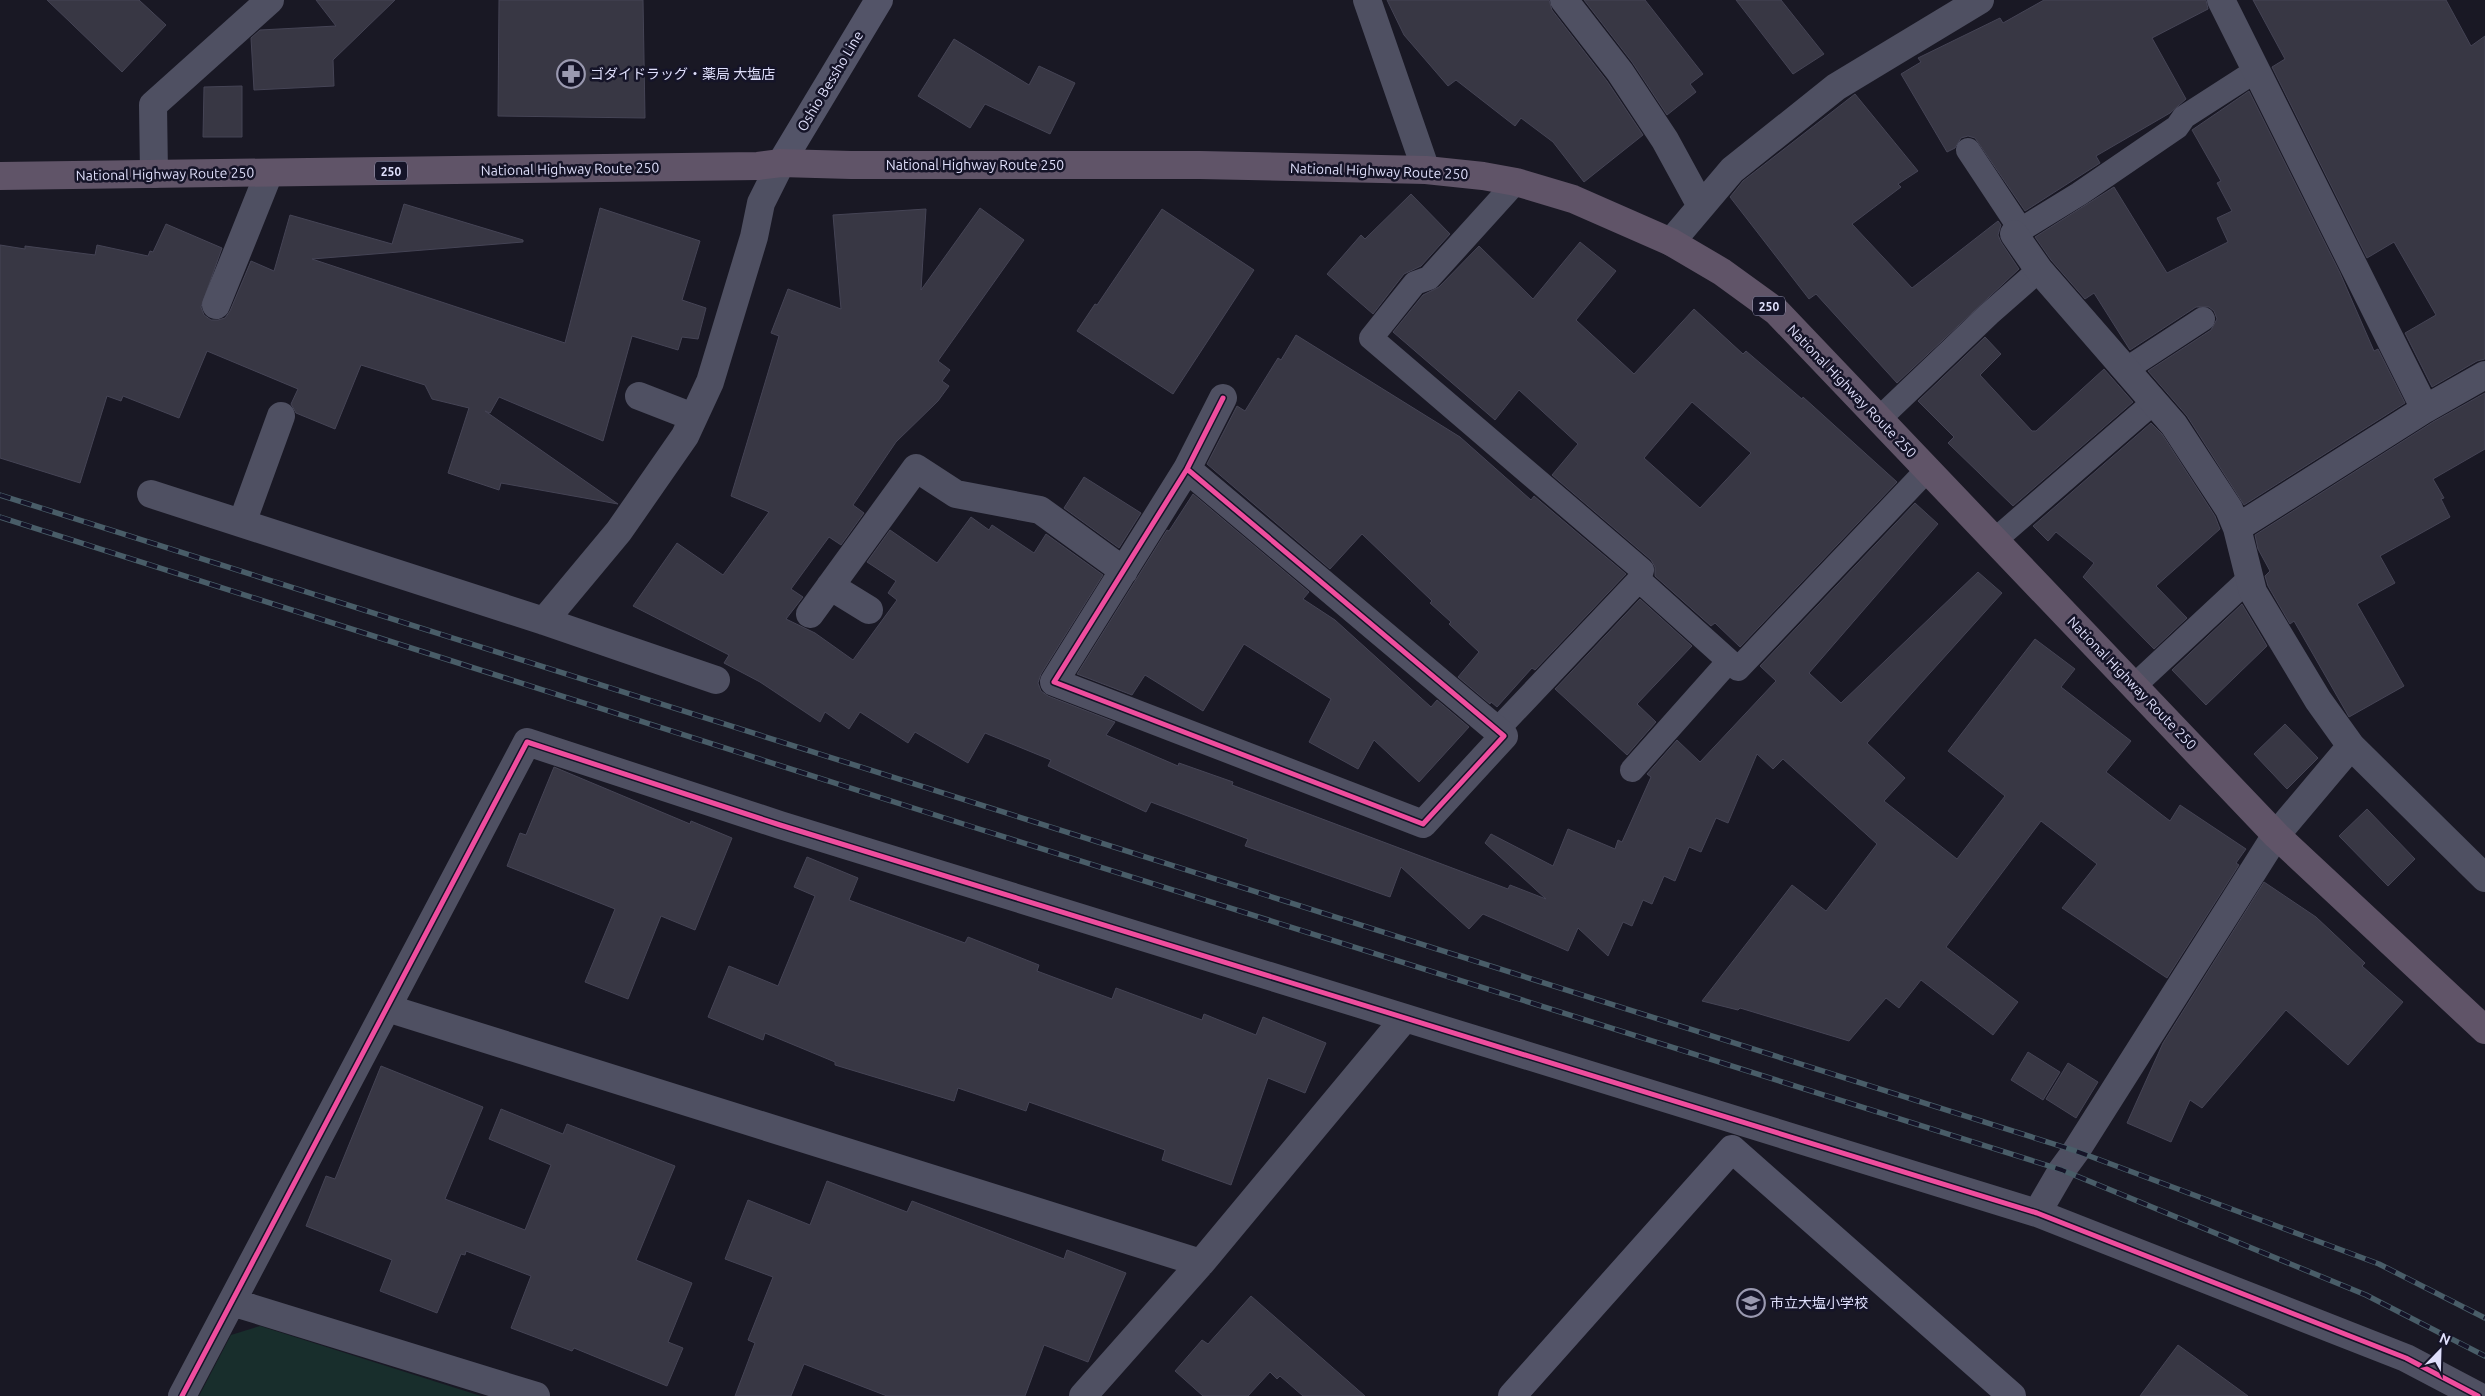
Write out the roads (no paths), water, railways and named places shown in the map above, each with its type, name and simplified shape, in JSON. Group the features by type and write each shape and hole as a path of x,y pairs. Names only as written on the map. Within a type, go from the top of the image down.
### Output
{"highway":[{"name":"National Highway Route 250","path":"0,176 758,166 781,163 851,165 1200,165 1426,170 1516,182 1573,199 1672,242 1722,272 1778,312 2276,835 2485,1030"}],"street":[{"path":"154,174 153,105 270,0"},
{"name":"Oshio Bessho Line","path":"781,163 880,0"},
{"path":"1367,0 1426,170"},
{"path":"1564,0 1625,80 1665,140 1702,206"},
{"path":"1672,242 1732,170 1836,87 1980,0"},
{"path":"2221,0 2425,409"},
{"path":"544,621 619,531 685,436 710,382 754,237 761,203 781,163"},
{"path":"216,305 269,173"},
{"path":"2018,232 2038,270 2154,402 2185,442 2229,509 2237,528 2253,592 2318,700 2351,746 2485,878"},
{"path":"2237,528 2425,409 2485,375"},
{"path":"639,396 694,417"},
{"path":"1187,469 1504,736 1423,824 1054,682 1187,469 1223,398"},
{"path":"242,522 281,416"},
{"path":"810,614 916,468 956,494 1040,510 1124,571"},
{"path":"151,494 544,621 716,680"},
{"path":"830,586 868,610"},
{"path":"182,1396 527,742 780,825 2037,1214 2406,1358 2478,1396"},
{"path":"2037,1214 2062,1170 2076,1151 2276,835 2351,746"},
{"path":"387,1008 1201,1263"},
{"path":"1083,1396 1201,1263 1405,1018"},
{"path":"1512,1396 1752,1125"},
{"path":"1732,1149 2012,1396"},
{"path":"232,1302 536,1396"}],"lane":[{"path":"1968,150 2018,232 2079,194 2178,126 2184,117 2257,70"},
{"path":"1497,730 1640,580 1642,570 1371,338 1415,283 1429,278 1516,182"},
{"path":"1879,419 1982,320 2038,270"},
{"path":"2125,370 2203,319"},
{"path":"1996,540 2154,402"},
{"path":"1640,580 1738,668 1928,469"},
{"path":"2134,686 2250,578"},
{"path":"1632,770 1730,661"}],"railway":[{"path":"0,495 2076,1151 2379,1264 2485,1318"},
{"path":"0,517 976,828 2062,1170 2366,1295 2485,1356"}],"place":[{"name":"ゴダイドラッグ・薬局 大塩店","path":"571,74"},
{"name":"市立大塩小学校","path":"1751,1303"}]}
